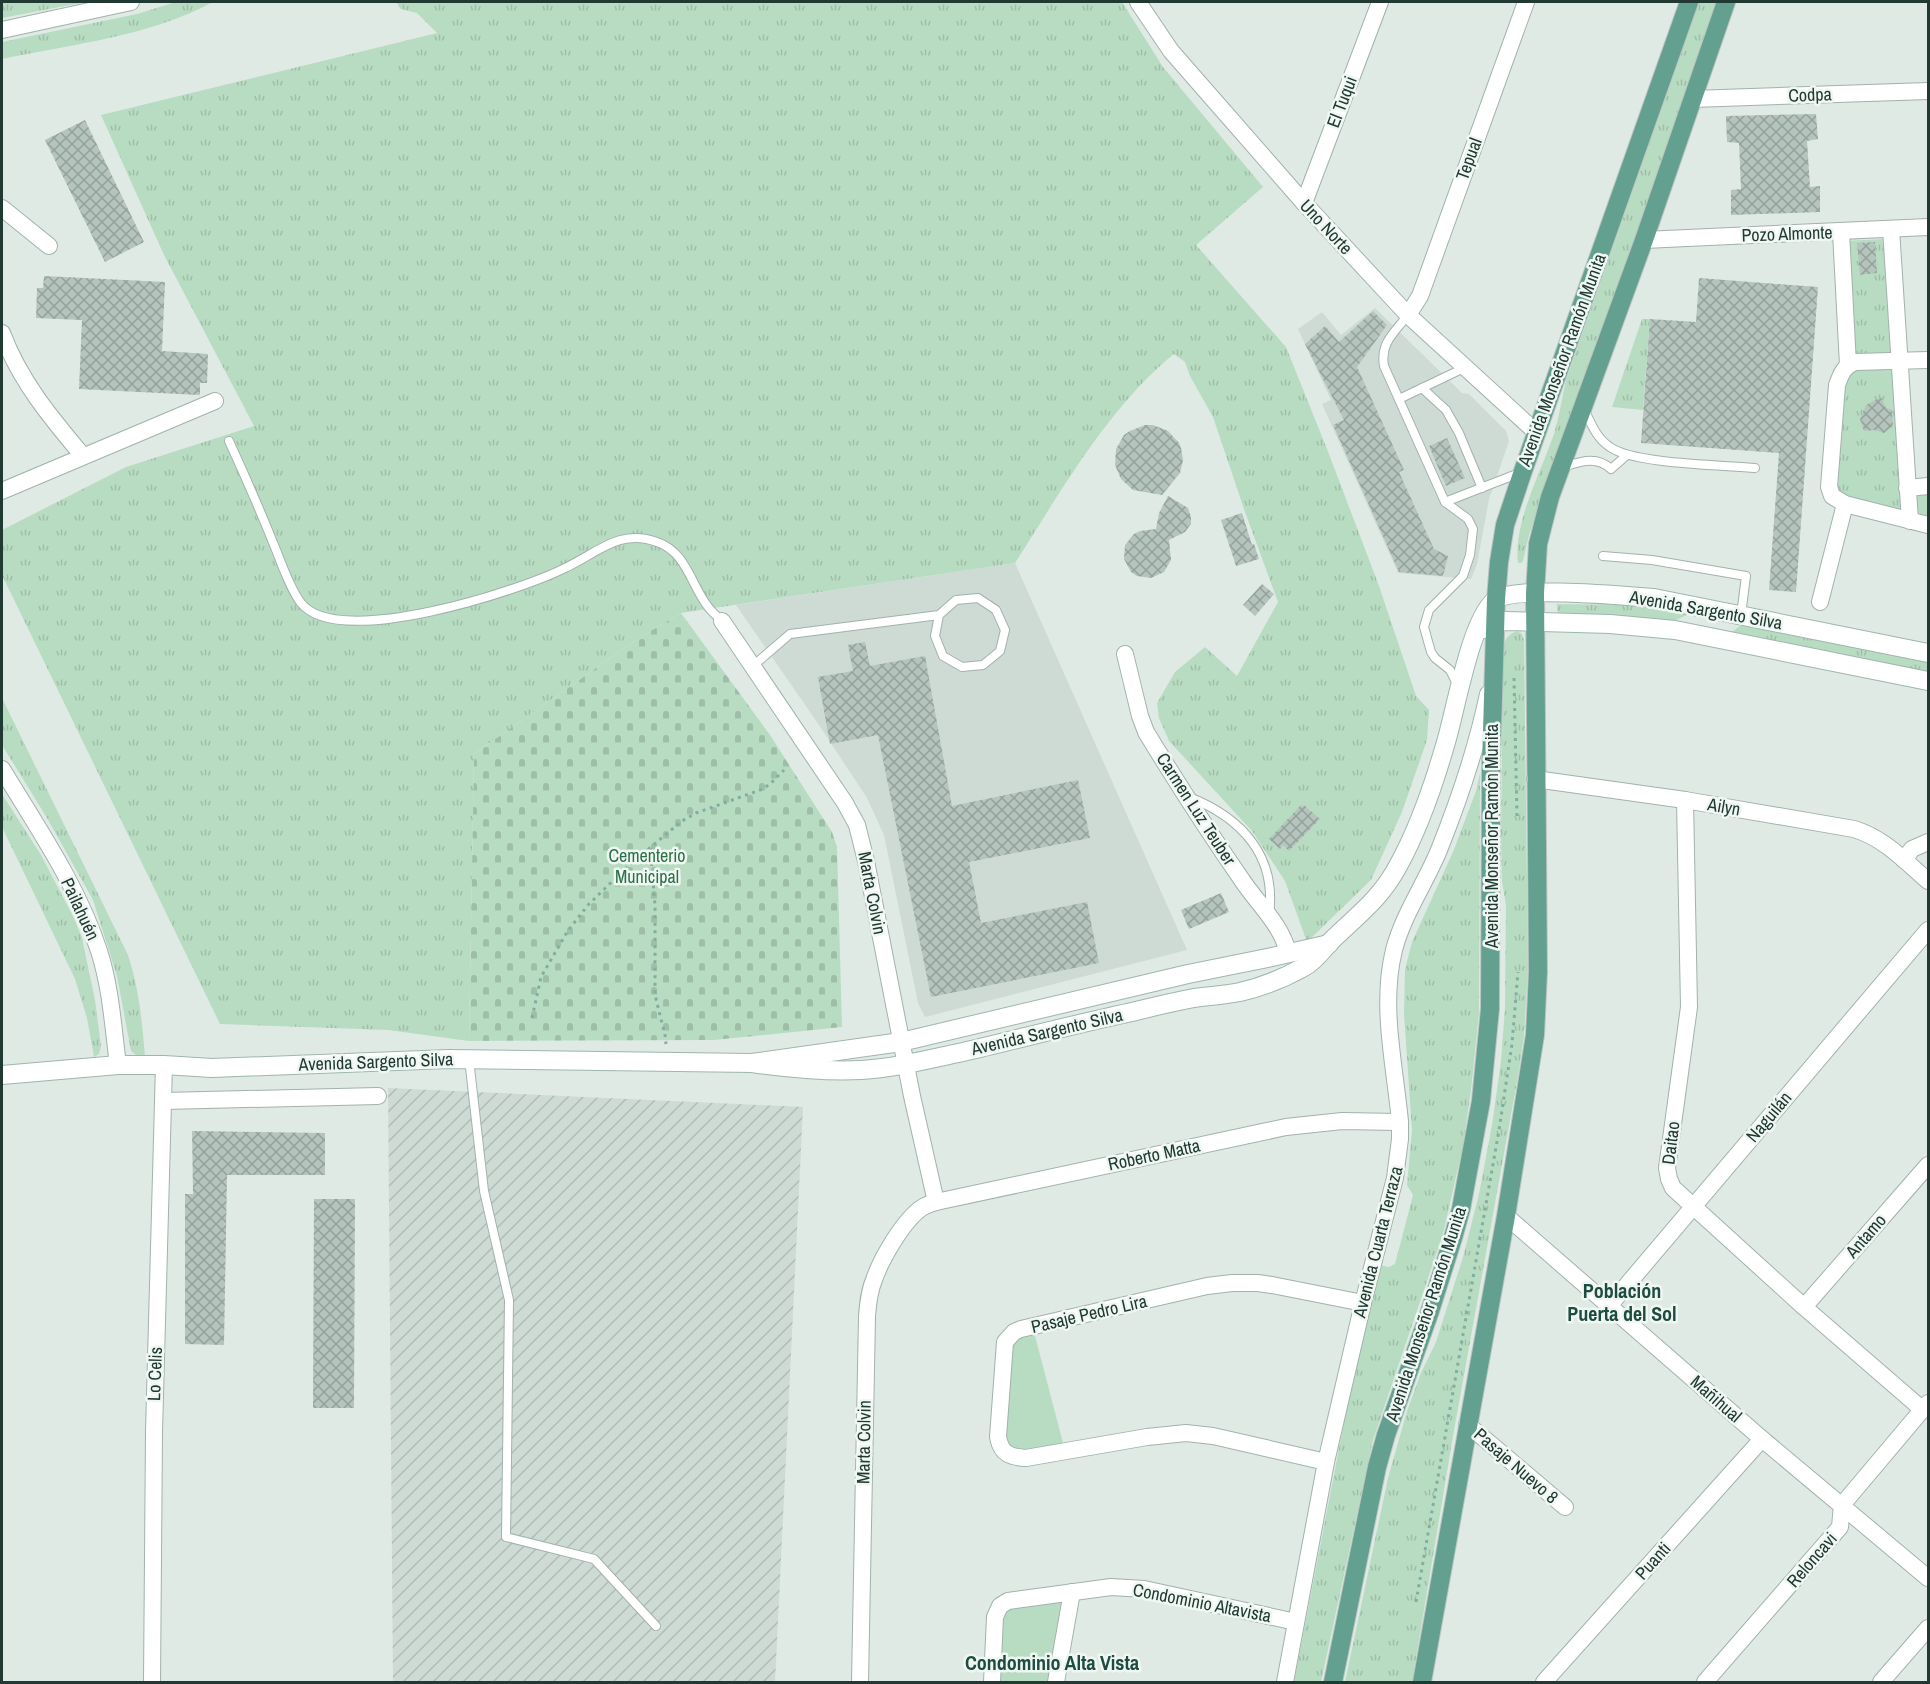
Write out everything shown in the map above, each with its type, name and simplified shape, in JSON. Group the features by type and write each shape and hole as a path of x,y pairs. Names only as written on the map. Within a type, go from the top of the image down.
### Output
{"main road":[{"name":"Avenida Monseñor Ramón Munita","path":"1333,1683 1377,1467 1453,1238 1461,1209 1481,1101 1490,1009 1491,764 1495,622 1499,562 1505,525 1689,2"},
{"name":"Avenida Monseñor Ramón Munita","path":"1422,1683 1506,1216 1535,1035 1537,1004 1536,555 1550,497 1644,240 1726,2"},
{"name":"Avenida Sargento Silva","path":"2,1075 118,1065 212,1068 469,1059 752,1063 784,1067 861,1070 906,1065 1130,1012 1196,998 1244,991 1278,980 1304,967 1317,957 1366,910 1397,868 1419,819 1437,769 1471,648 1483,615 1496,599 1510,594 1535,593 1654,598 1929,653"},
{"path":"1714,637 1730,629 1741,615"},
{"name":"Avenida Sargento Silva","path":"1495,622 1655,627 1929,681"},
{"path":"1471,648 1482,630 1495,622"},
{"name":"Avenida Sargento Silva","path":"752,1063 901,1042 1188,974 1329,944"}],"street":[{"path":"2,30 131,2"},
{"name":"Uno Norte","path":"1138,2 1171,51 1304,203 1408,315 1537,433"},
{"name":"El Tuqui","path":"1304,203 1380,2"},
{"name":"Tepual","path":"1408,315 1420,296 1526,2"},
{"name":"Codpa","path":"1692,99 1929,91"},
{"path":"2,208 49,246"},
{"name":"Pozo Almonte","path":"1644,240 1929,227"},
{"path":"1891,230 1910,521"},
{"path":"1841,232 1848,365"},
{"path":"2,333 22,378 43,408 83,456"},
{"path":"1929,360 1855,362 1848,365 1841,373 1837,385 1829,487 1832,496 1845,504 1929,525"},
{"path":"2,491 215,401"},
{"path":"1907,488 1929,486"},
{"path":"1820,602 1845,504"},
{"name":"Marta Colvin","path":"722,621 816,757 849,808 857,825 936,1202"},
{"name":"Carmen Luz Teuber","path":"1125,654 1146,732 1246,885 1269,915 1286,944 1288,953"},
{"name":"Avenida Cuarta Terraza","path":"1285,1683 1326,1462 1395,1178 1400,1122 1389,1016 1389,987 1394,950 1405,919 1438,851 1464,782 1494,669"},
{"name":"Pailahuén","path":"2,769 85,912 100,953 110,1000 118,1065"},
{"name":"Ailyn","path":"1535,779 1685,800 1854,829 1874,837 1889,847 1929,881"},
{"name":"Daitao","path":"1685,800 1689,1007 1667,1168 1671,1184 1804,1307 1926,1407"},
{"path":"1904,860 1912,849 1919,844 1929,842"},
{"name":"Naguilán","path":"1610,1306 1929,930"},
{"name":"Lo Celis","path":"152,1683 154,1432 164,1065"},
{"name":"Avenida Sargento Silva","path":"163,1101 378,1096"},
{"name":"Roberto Matta","path":"914,1215 923,1207 936,1202 1286,1127 1342,1121 1400,1122"},
{"name":"Antamo","path":"1804,1307 1929,1165"},
{"name":"Marta Colvin","path":"860,1683 869,1296 881,1264 903,1228 914,1215"},
{"name":"Mañihual","path":"1506,1216 1762,1439 1929,1578"},
{"name":"Pasaje Pedro Lira","path":"1326,1462 1213,1436 1186,1433 1147,1437 1026,1458 1012,1457 1004,1453 998,1437 1005,1342 1014,1332 1021,1329 1220,1284 1258,1283 1363,1303"},
{"name":"Reloncavi","path":"1705,1683 1840,1527 1842,1505 1926,1407"},
{"name":"Pasaje Nuevo 8","path":"1467,1424 1565,1508"},
{"name":"Puanti","path":"1544,1683 1762,1439"},
{"name":"Condominio Altavista","path":"992,1683 995,1617 1000,1606 1008,1601 1111,1587 1144,1588 1296,1622"},
{"path":"1056,1683 1072,1592"},
{"path":"1881,1683 1929,1629"}],"lane":[{"path":"1408,315 1385,345 1384,366 1445,502 1468,519 1471,523 1473,537 1464,576 1433,604 1424,627 1431,652 1446,666 1460,691"},
{"path":"1399,399 1464,368"},
{"path":"1422,388 1446,410 1459,433 1482,488"},
{"path":"1584,408 1602,440 1609,447 1627,455 1755,468"},
{"path":"230,441 289,580 302,603 316,615 332,620 351,621 415,614 471,602 525,586 615,541 629,538 657,542 669,548 684,565 709,608 722,621"},
{"path":"1561,468 1590,460 1599,461 1611,470 1627,455"},
{"path":"1445,502 1523,471"},
{"path":"1603,556 1652,560 1746,576 1741,615"},
{"path":"754,665 790,634 939,615 956,600 978,598 996,610 1005,630 1000,651 983,665 962,668 943,656 935,636 939,615"},
{"path":"1446,666 1459,663 1471,648"},
{"path":"1187,796 1216,811 1242,830 1255,844 1269,882 1271,899 1269,915"},
{"path":"469,1059 484,1191 509,1300 506,1537 594,1559 656,1626"}],"path":[{"path":"532,1018 541,978 567,932 588,905 628,866 681,821 696,813 763,789 784,770"},
{"path":"650,848 655,905 655,994 666,1049"}],"shaded area":[{"path":"1375,308 1462,393 1469,394 1506,431 1509,441 1489,499 1477,564 1471,579 1398,573 1322,404 1331,400 1298,329 1322,312 1341,335"},
{"path":"1015,563 1187,950 925,1017 918,1003 884,835 867,798 736,605"},
{"path":"388,1088 803,1107 775,1682 393,1682"}],"green space":[{"path":"2,2 86,2 2,18"},
{"path":"176,2 213,2 162,24 82,44 2,59 2,42 137,14"},
{"path":"396,2 1122,2 1163,67 1263,187 1196,245 1286,347 1379,586 1416,696 1429,710 1427,740 1402,812 1371,880 1307,942 1285,881 1252,831 1169,741 1159,718 1157,703 1175,672 1205,647 1237,676 1278,602 1213,417 1190,376 1185,362 1174,354 1150,375 1107,425 1068,480 1015,563 681,613 639,638 474,754 469,1041 388,1030 220,1024 2,575 2,530 126,467 254,426 164,255 101,115 437,33 417,13 401,9"},
{"path":"1699,2 1716,2 1579,404 1538,509 1523,561 1518,563 1520,531 1524,515 1554,434 1566,380"},
{"path":"1884,239 1905,516 1841,498 1835,491 1844,241"},
{"path":"1642,319 1650,319 1643,410 1612,407"},
{"path":"1928,490 1928,521 1914,518 1911,491"},
{"path":"1557,604 1627,605 1691,613 1674,621 1591,614 1560,614 1557,611"},
{"name":"Cementerio Municipal","path":"681,613 770,735 832,832 837,847 842,1027 714,1040 469,1041 474,754 639,638"},
{"path":"1740,626 1928,662 1928,673 1729,634"},
{"path":"1517,631 1522,634 1524,640 1528,970 1524,1036 1518,1076 1453,1436 1412,1682 1345,1682 1388,1478 1407,1411 1421,1373 1436,1342 1463,1257 1479,1194 1492,1125 1501,1061 1505,1008 1506,905 1502,882 1501,836 1503,650 1507,638"},
{"path":"2,698 128,955 137,992 145,1056 136,1055 131,1051 117,976 93,900 47,818 2,745"},
{"path":"1480,773 1479,1013 1463,1146 1443,1234 1373,1440 1321,1682 1294,1682 1352,1381 1380,1265 1389,1267 1395,1264 1413,1195 1407,1185 1412,1130 1404,1014 1405,969 1412,942 1453,852 1476,791"},
{"path":"2,794 41,855 82,938 95,1000 101,1046 99,1054 94,1057 87,1018 75,979 2,827"},
{"path":"1034,1332 1063,1443 1022,1451 1006,1445 1010,1343"},
{"path":"1065,1597 1052,1682 996,1682 1000,1618 1009,1607"}],"building":[{"path":"1816,114 1818,139 1807,141 1810,187 1820,186 1820,212 1731,215 1731,190 1741,189 1739,143 1727,142 1726,116"},
{"path":"85,120 144,242 105,262 45,140"},
{"path":"1875,242 1877,273 1860,275 1857,243"},
{"path":"44,276 165,282 162,351 208,354 207,383 200,383 200,395 79,389 82,320 36,318 37,288 43,288"},
{"path":"1699,278 1818,287 1796,592 1769,590 1779,453 1641,443 1650,319 1696,322"},
{"path":"1373,311 1387,325 1357,367 1404,470 1399,472 1434,549 1448,556 1443,576 1399,572 1333,425 1344,420 1305,344 1325,326 1339,342"},
{"path":"1881,397 1886,408 1892,410 1893,426 1884,433 1875,430 1864,431 1860,419 1866,405"},
{"path":"1145,425 1153,425 1168,431 1181,448 1183,460 1180,473 1162,495 1133,490 1121,479 1115,465 1116,449 1124,435"},
{"path":"1447,438 1465,478 1446,486 1429,446"},
{"path":"1168,496 1188,508 1191,524 1185,532 1169,540 1171,560 1164,572 1151,578 1137,576 1131,572 1124,559 1125,545 1134,534 1156,529 1159,513"},
{"path":"1242,513 1259,559 1236,566 1221,520"},
{"path":"1262,584 1274,594 1255,616 1243,605"},
{"path":"865,642 870,666 925,656 952,806 1078,780 1090,838 969,862 981,923 1087,902 1099,963 931,997 878,735 830,744 818,677 853,671 848,645"},
{"path":"1301,805 1320,819 1289,851 1283,845 1280,849 1269,839"},
{"path":"1221,893 1229,912 1189,929 1181,910"},
{"path":"192,1131 325,1133 325,1175 227,1175 224,1345 185,1344 185,1194 193,1194"},
{"path":"314,1199 355,1199 354,1408 313,1408"}],"district":[{"name":"Población Puerta del Sol","path":"1622,1302"},
{"name":"Condominio Alta Vista","path":"1052,1663"}]}
